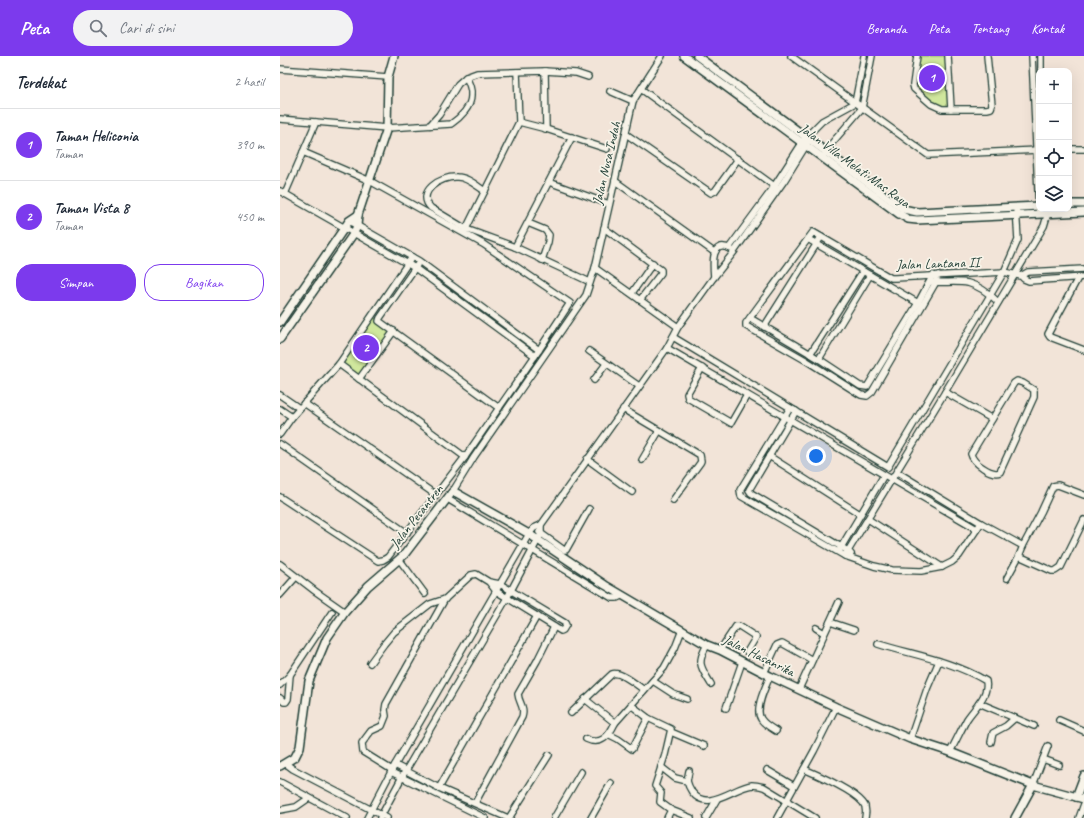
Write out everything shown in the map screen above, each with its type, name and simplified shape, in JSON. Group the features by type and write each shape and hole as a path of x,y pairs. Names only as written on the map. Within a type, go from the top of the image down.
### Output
{"street":[{"path":"280,339 354,233 357,226 358,215 387,128 388,77 394,56"},
{"name":"Jalan Nusa Indah","path":"590,284 595,268 633,101 662,56"},
{"name":"Jalan Villa Melati Mas Raya","path":"684,56 806,142 827,151 903,209 917,212 1016,207 1036,208"},
{"name":"Jalan Villa Melati Mas Raya","path":"697,56 806,142 822,158 908,219 917,220 1016,215 1036,209"},
{"path":"791,56 928,155 1036,150"},
{"path":"855,103 864,56"},
{"path":"822,158 832,143 862,108 872,56"},
{"path":"917,56 913,85 916,92 936,107 942,109 991,108 992,105 987,56"},
{"path":"948,56 951,109"},
{"path":"1032,56 1036,140"},
{"path":"1041,56 1041,68"},
{"path":"280,69 388,77"},
{"path":"545,70 546,129"},
{"path":"430,125 439,115 458,84 466,77 477,72 545,70 576,73 588,77"},
{"path":"466,228 519,122 517,72"},
{"path":"280,119 387,128 451,124 459,119 469,103 471,96 466,77"},
{"path":"641,89 776,187"},
{"path":"610,91 633,101"},
{"path":"369,814 393,769 532,531 541,525 667,348 678,327 806,142 822,121 855,103"},
{"path":"316,122 283,192 415,268 535,356"},
{"path":"519,122 546,129 607,149"},
{"path":"626,134 711,193 715,191 738,159"},
{"path":"515,247 572,137"},
{"path":"1072,149 1084,149"},
{"path":"280,497 378,561 388,557 408,533 465,456 570,305 570,301 483,244 370,181 303,152"},
{"path":"485,191 464,178 448,177 438,180 429,189 426,196 426,204 466,228 515,247 590,284"},
{"path":"615,181 714,252"},
{"path":"549,182 609,204"},
{"path":"1072,204 1084,204"},
{"path":"673,337 888,466 1004,272 1018,240 1016,207"},
{"path":"917,212 917,220"},
{"path":"845,556 1044,226 1048,212"},
{"name":"Jalan Villa Melati Mas Raya","path":"1072,212 1084,212"},
{"path":"280,322 349,221 358,215"},
{"path":"349,221 419,261 539,350"},
{"path":"528,223 545,230 549,235 542,260"},
{"path":"604,228 661,270 661,273 640,300"},
{"name":"Jalan Lantana II","path":"918,303 808,239 813,232 891,278 1004,272 1021,276 1029,281 1081,277"},
{"path":"764,327 821,237"},
{"path":"808,239 750,318 746,326 807,361 861,395 867,396 872,392 936,275"},
{"path":"714,252 722,247 732,250"},
{"path":"714,252 714,277"},
{"path":"280,434 299,408 339,364 412,257"},
{"path":"419,261 379,320 499,408"},
{"path":"632,293 653,263"},
{"path":"595,268 678,327"},
{"path":"1021,276 1028,272 1084,269"},
{"path":"810,354 863,271"},
{"path":"819,359 870,275"},
{"path":"1081,277 1048,334 1084,350"},
{"path":"867,396 867,387 918,303 933,282"},
{"name":"Jalan Lantana II","path":"933,282 967,283 991,295 998,302"},
{"name":"Jalan Pesantren","path":"283,765 295,757 300,747 309,681 327,638 345,612 368,586 404,555 453,491 474,457 587,291 590,284"},
{"path":"750,318 819,359 860,386 867,387"},
{"path":"359,379 394,332"},
{"path":"667,348 976,529"},
{"path":"589,352 639,386"},
{"path":"339,364 465,456"},
{"path":"594,380 606,364"},
{"path":"702,368 687,394 688,398 731,423 747,395"},
{"path":"1017,381 1034,390 1034,396 998,474 983,467 971,456 992,419 1017,381"},
{"path":"945,392 992,419"},
{"path":"280,395 299,408"},
{"path":"304,403 436,495"},
{"path":"740,492 790,408"},
{"path":"280,409 292,417"},
{"path":"623,409 700,455 700,463 673,500"},
{"path":"740,492 749,490 796,411"},
{"path":"911,428 920,433"},
{"path":"642,460 660,431"},
{"path":"280,444 408,533"},
{"path":"769,456 860,514"},
{"path":"587,459 632,492"},
{"path":"897,472 981,523 1023,546"},
{"path":"838,553 884,474"},
{"path":"1007,578 1053,486 1058,485 1084,495"},
{"path":"749,490 751,494 841,546 848,551 854,559"},
{"name":"Jalan Hasanrika","path":"453,491 532,531 622,596 707,645 720,650 767,675 910,739 950,752 1033,785 1084,800"},
{"path":"740,492 741,496 838,553 874,566 892,570 921,571 942,567 952,562 958,556 981,523"},
{"path":"451,501 612,598 622,596"},
{"path":"540,537 566,550 589,509"},
{"path":"868,519 942,567"},
{"path":"1019,556 1052,571 1058,570 1084,520"},
{"path":"283,765 293,769 369,814 383,817 402,777 507,598 532,549 540,537 541,525"},
{"path":"399,559 425,594"},
{"path":"280,564 345,612"},
{"path":"485,818 402,777 393,769 363,752 362,743 371,731 382,726 386,716 386,704 445,599 471,575 476,574 489,582 500,584 511,590 566,624 563,630 554,627 496,592 489,582"},
{"path":"280,595 296,577"},
{"path":"370,663 394,632 430,604 445,599"},
{"path":"799,690 839,602"},
{"path":"280,685 290,675 332,612"},
{"path":"440,788 537,616"},
{"path":"830,622 854,630"},
{"path":"720,650 736,626 739,626 756,637 747,652"},
{"path":"475,803 522,717 523,706 519,700 518,694 554,627"},
{"path":"816,628 824,633"},
{"path":"586,739 592,742 599,741 610,735 615,723 664,668 675,648 682,630"},
{"path":"776,731 760,719 759,704 777,645 782,643 812,660"},
{"path":"878,644 939,661 975,674 986,681 986,688 979,703 968,718 950,752"},
{"path":"707,645 701,656 701,662 704,672 711,684"},
{"path":"910,739 939,661"},
{"path":"726,708 742,662"},
{"path":"571,712 612,674 615,673 620,674 644,690"},
{"path":"280,698 284,702 288,699 290,675"},
{"path":"653,681 672,694 687,699"},
{"path":"585,699 615,723"},
{"path":"979,703 1034,726"},
{"path":"631,705 648,718 671,729 671,732 704,746"},
{"path":"777,818 836,707"},
{"path":"610,735 632,749 648,718"},
{"path":"991,742 993,733 1006,726 1015,718"},
{"path":"1059,720 1084,731"},
{"path":"671,732 655,786 661,793 659,801 671,810 691,818"},
{"path":"1015,818 1033,785 1048,746"},
{"path":"393,769 406,771 440,788 509,818 549,755"},
{"path":"1043,759 1059,764"},
{"path":"661,767 675,778 687,781"},
{"path":"804,768 840,786 859,798 864,805 866,812 865,818"},
{"path":"768,770 794,786"},
{"path":"689,771 687,781 692,793 698,798 705,800 717,800"},
{"path":"554,818 581,772"},
{"path":"1076,797 1084,776"},
{"path":"280,782 347,818"},
{"path":"591,818 611,783"},
{"path":"706,818 717,800 732,791 750,785 756,785 764,788 815,818"},
{"path":"280,810 296,807 309,798"},
{"path":"1079,818 1084,804"},
{"path":"667,818 671,810"}],"green space":[{"path":"918,56 948,56 951,109 942,109 916,92 913,85"},
{"path":"372,316 394,331 359,379 339,364"}],"place":[{"name":"Taman Heliconia","path":"932,78"},
{"name":"Taman Vista 8","path":"366,348"}]}
